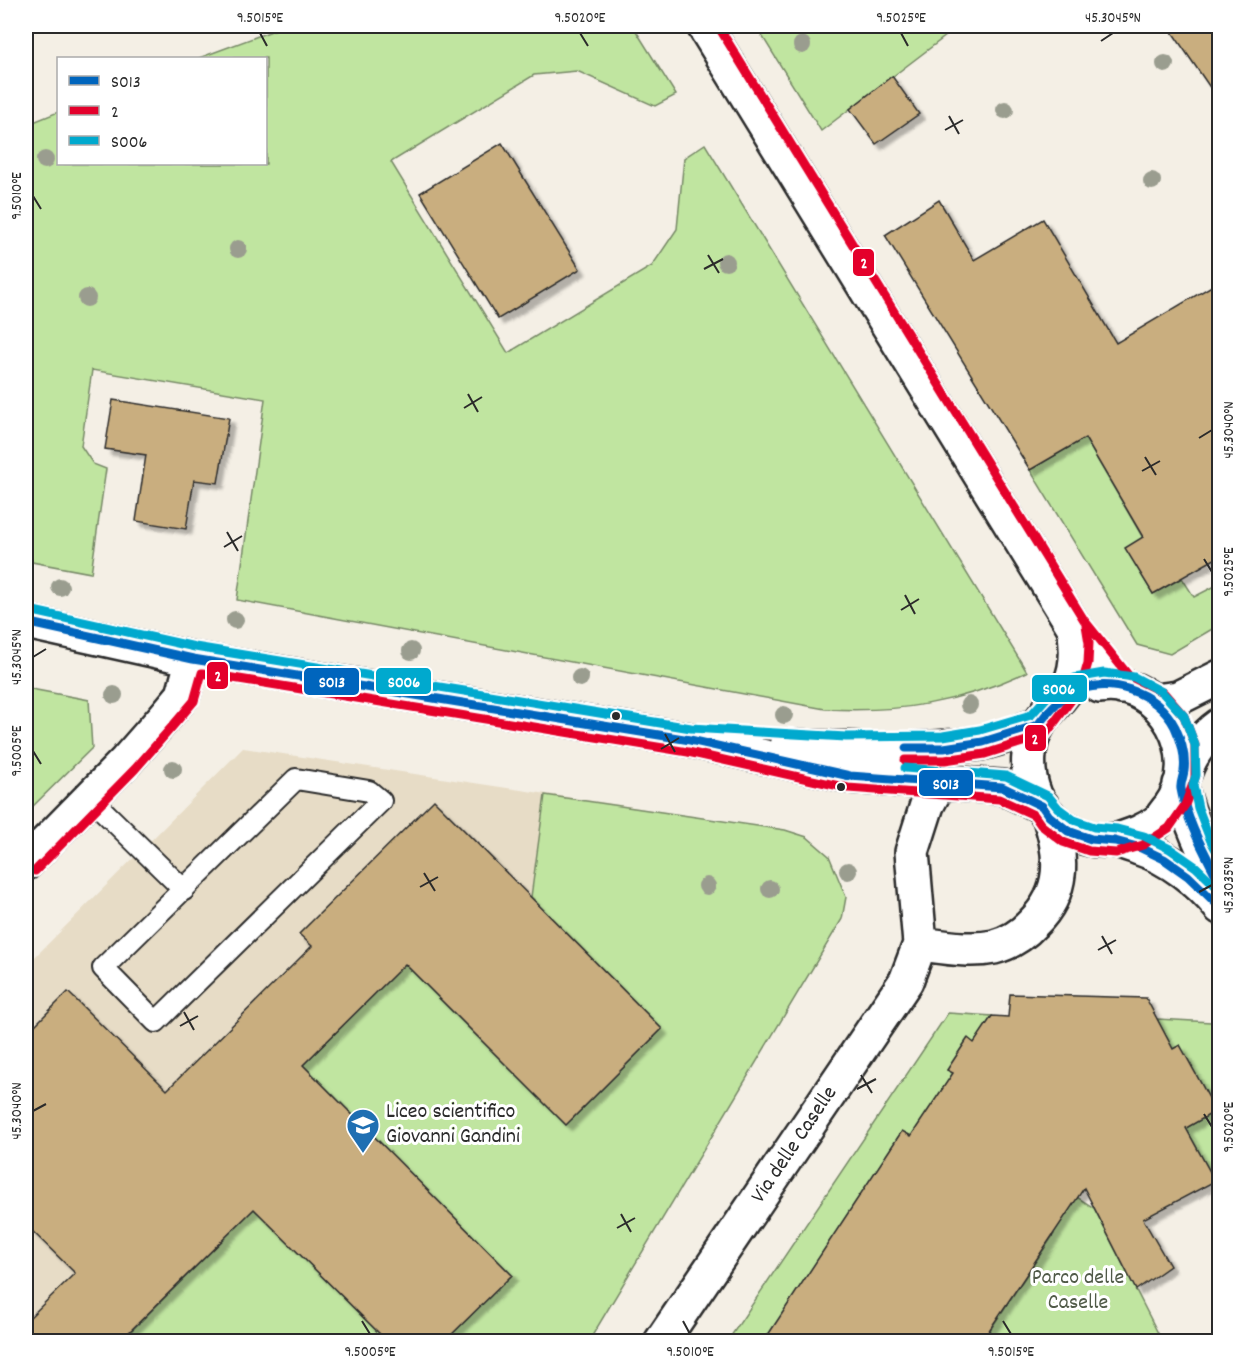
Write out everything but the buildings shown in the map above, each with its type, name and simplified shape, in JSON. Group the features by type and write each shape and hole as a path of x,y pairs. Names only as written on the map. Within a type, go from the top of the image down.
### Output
{"street":[{"path":"704,26 1074,627 1122,687"},
{"path":"26,622 193,659 690,740 850,776 1002,787 1045,811 1068,831 1091,839 1115,841 1141,848 1164,859 1188,876 1220,907"},
{"path":"920,944 980,949 997,946 1024,933 1045,912 1057,887 1058,840 1045,811 1035,796 1028,772 1029,748 1046,715 1070,683 1076,662 1077,644 1074,627"},
{"path":"26,863 126,761 183,694 193,659"},
{"path":"1155,701 1178,698 1220,677"},
{"path":"690,740 846,749 944,748 983,742 1046,715 1078,690 1104,685 1131,689 1155,701 1173,722 1183,747 1182,779 1187,812 1220,884"},
{"path":"1115,841 1138,834 1159,821 1175,800 1189,760 1198,746 1220,724"},
{"name":"Via delle Caselle","path":"661,1341 906,981 920,944 912,852 927,805 939,783"}],"lane":[{"path":"296,779 369,790 381,801 156,1022 103,968 184,890 296,779"},
{"path":"90,798 184,890"}],"shaded area":[{"name":"Liceo scientifico Giovanni Gandini","path":"243,748 785,830 807,837 829,856 846,897 842,919 589,1341 26,1342 26,966"}],"green space":[{"path":"285,26 633,26 676,95 655,106 577,71 534,75 391,162 508,353 652,266 677,229 684,158 705,144 1027,672 1002,683 929,704 879,709 825,709 237,600 265,399 92,370 81,446 93,464 106,469 91,573 32,562 26,522 26,125 57,112 57,165 267,165 267,57 202,57"},
{"path":"756,26 959,26 821,131"},
{"path":"1085,438 1143,538 1126,548 1153,594 1182,578 1194,597 1219,584 1219,625 1170,654 1137,645 1030,470"},
{"path":"26,688 89,700 92,748 26,813"},
{"path":"545,795 785,830 807,837 829,856 846,897 842,919 589,1341 445,1341 512,1275 303,1065 405,964 566,1125 662,1029 531,897"},
{"path":"948,1013 992,1016 974,1043 967,1039 947,1070 953,1073 911,1136 902,1131 764,1341 727,1342"},
{"path":"1157,1019 1211,1022 1219,1030 1220,1178 1215,1181 1186,1128 1216,1111 1180,1045 1173,1049"},
{"name":"Parco delle Caselle","path":"1055,1183 1094,1208 1162,1341 982,1342 1054,1234"},
{"path":"254,1209 387,1341 120,1342"}],"transit line":[{"name":"2","path":"35,871 135,769 194,701 202,673 688,752 848,788 999,799 1034,815 1041,825 1063,842 1089,851 1116,853 1143,845 1169,828 1185,805 1195,778 1195,745 1184,716 1164,693 1129,676 1084,620 718,26"},
{"name":"S006","path":"29,610 195,647 691,728 846,737 943,736 980,730 1031,715 1048,696 1075,678 1104,673 1134,677 1162,692 1184,716 1195,745 1196,775 1193,785 1198,808 1220,857"},
{"name":"S013","path":"26,622 193,659 690,740 850,776 1002,787 1042,806 1049,816 1068,831 1091,839 1115,841 1141,848 1164,859 1188,876 1220,907"},
{"name":"2","path":"905,760 945,760 985,754 1045,735 1081,687 1088,663 1089,643 1086,625"},
{"name":"S013","path":"1038,725 1061,699 1085,688 1115,686 1144,696 1156,704 1167,714 1179,737 1184,760 1181,787 1184,802 1197,838 1220,883"},
{"name":"S013","path":"906,748 944,748 983,742 1038,725"},
{"name":"S006","path":"905,768 1006,776 1048,796 1058,808 1074,820 1094,827 1117,829 1144,836 1170,849 1196,867 1220,890"}],"place":[{"name":"Liceo scientifico Giovanni Gandini","path":"363,1154"}]}
